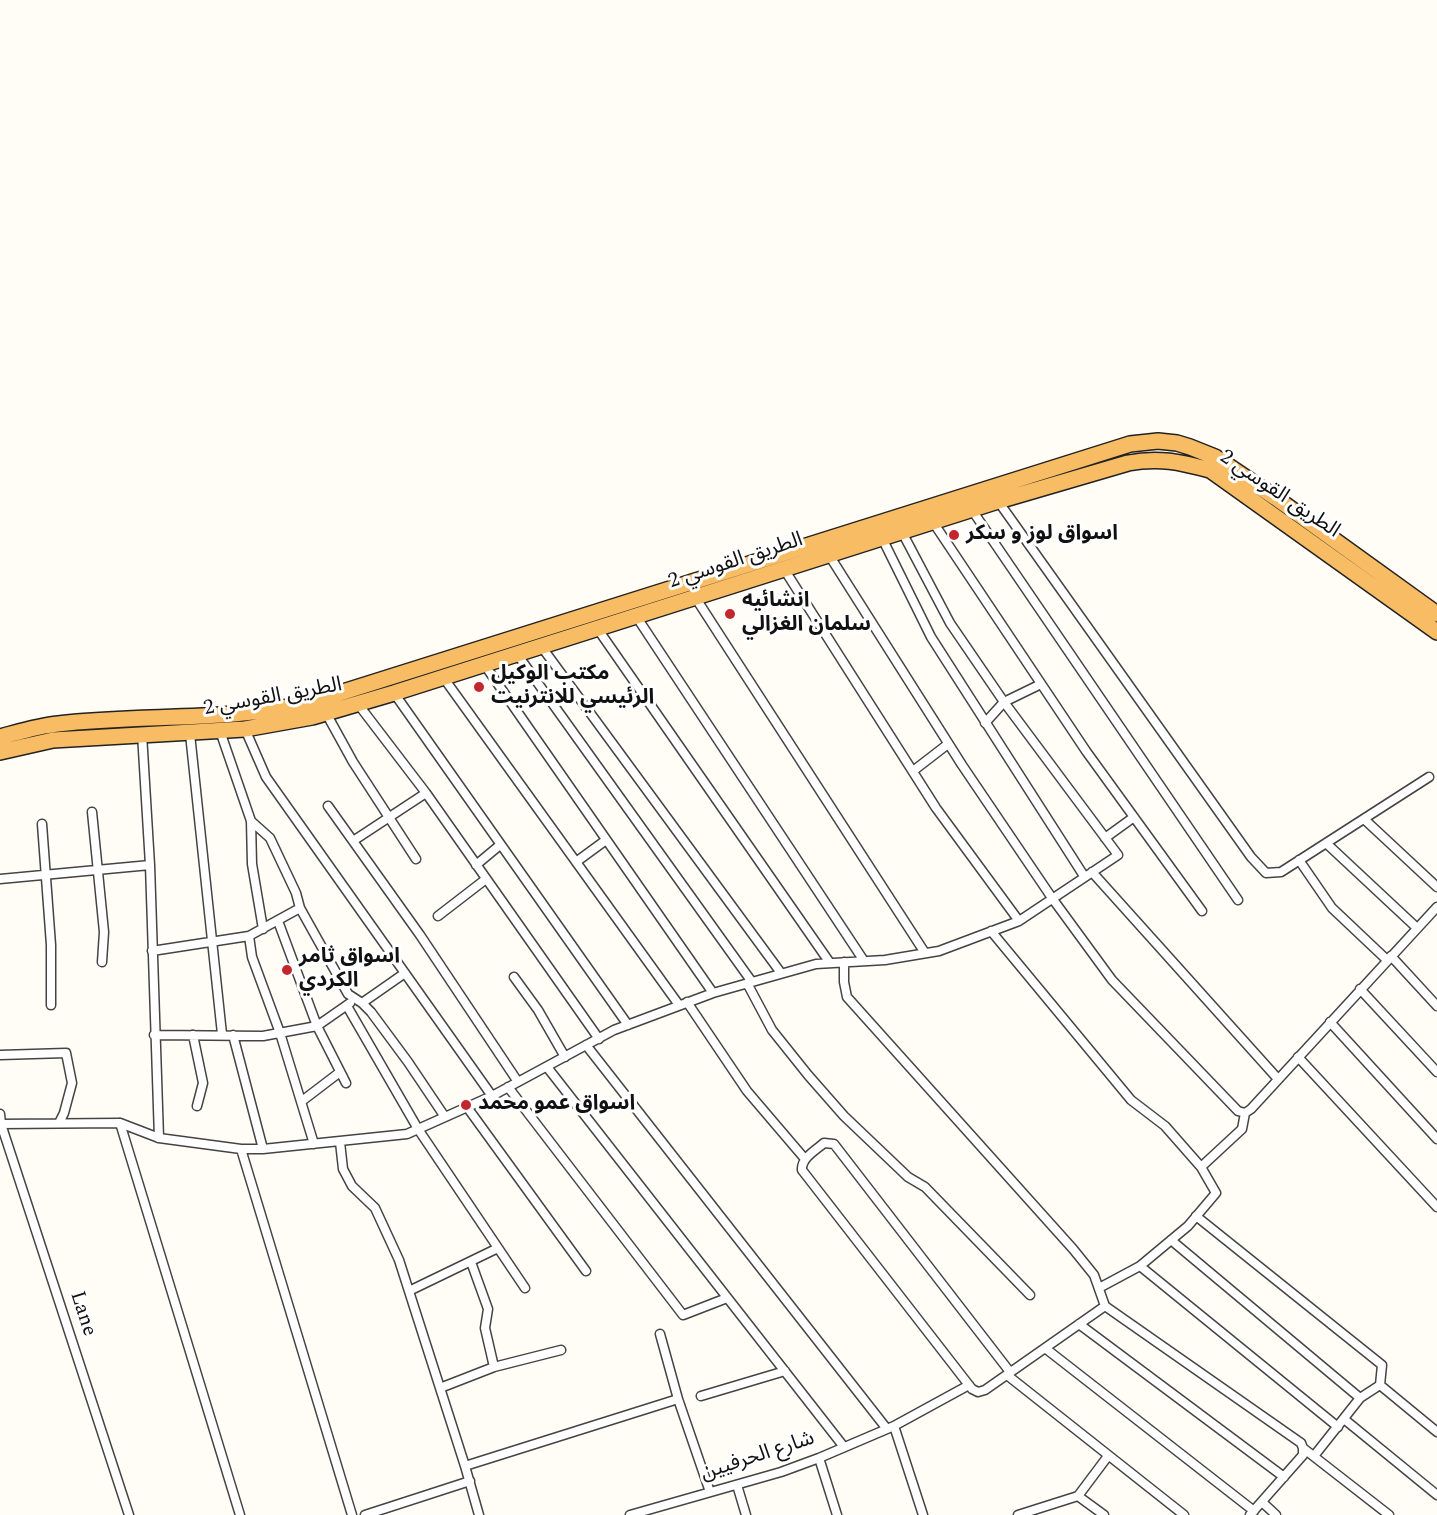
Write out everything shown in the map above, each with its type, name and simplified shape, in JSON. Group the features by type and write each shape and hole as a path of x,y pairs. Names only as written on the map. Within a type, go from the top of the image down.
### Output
{"highway":[{"name":"الطريق القوسي 2","path":"697,591 1130,444 1158,441 1191,447 1215,457 1437,614"},
{"name":"الطريق القوسي 2","path":"0,737 58,724 242,715 309,703 677,595 784,569 998,501 1148,459 1178,461 1210,470 1437,632"},
{"name":"الطريق القوسي 2","path":"0,752 53,740 142,734 190,734 245,729 326,713 636,616 677,595"}],"street":[{"path":"998,501 1266,873 1281,872 1429,777"},
{"path":"972,510 1238,900"},
{"path":"933,522 1041,684 1202,911"},
{"path":"0,1124 120,1123 159,1138 241,1149 263,1149 407,1134 508,1088 599,1038 713,993 816,964 885,960 939,951 1019,921 1118,855 1004,702 951,623 902,532"},
{"path":"882,538 931,637 985,723 1088,874 1278,1079"},
{"path":"829,555 948,744 1052,898 1112,980 1238,1111 1245,1113"},
{"path":"784,569 936,808 1019,921"},
{"path":"697,591 926,953"},
{"path":"636,616 864,961"},
{"path":"597,628 830,963"},
{"path":"541,646 781,973"},
{"path":"517,654 749,982 772,1030 808,1076 844,1116 908,1177 925,1187 1030,1295"},
{"path":"484,664 713,993"},
{"path":"443,677 576,862 747,1091 805,1159"},
{"path":"985,723 1004,702 1041,684"},
{"path":"394,693 628,1025"},
{"path":"358,704 426,793 599,1038"},
{"path":"326,713 352,762 416,859"},
{"path":"245,729 266,777 492,1096"},
{"path":"219,731 251,821 252,864 262,929"},
{"path":"142,734 150,865 159,1138"},
{"path":"190,734 222,1035"},
{"path":"913,771 948,744"},
{"path":"353,841 426,793"},
{"path":"328,806 420,936 518,1082"},
{"path":"92,812 104,932 102,962"},
{"path":"1105,837 1134,817"},
{"path":"1364,819 1437,887"},
{"path":"251,821 270,838 296,893 300,908 348,994 359,1001 408,1062 445,1117"},
{"path":"42,824 51,945 51,1005"},
{"path":"576,862 606,840"},
{"path":"1326,843 1417,928"},
{"path":"476,865 500,845"},
{"path":"1299,860 1332,908 1389,958 1437,1005"},
{"path":"0,879 150,865"},
{"path":"438,916 486,879"},
{"path":"1201,1167 1242,1129 1245,1113 1437,907"},
{"path":"152,951 249,936 300,908"},
{"path":"1430,914 1437,922"},
{"path":"278,921 317,1026 346,1083"},
{"path":"991,932 1131,1100 1165,1126 1201,1167 1216,1193 1196,1216 1140,1266 1099,1288"},
{"path":"249,936 252,957 280,1033 314,1144"},
{"path":"844,962 847,997 1073,1249 1094,1275 1105,1305 1301,1443 1304,1448 1389,1515"},
{"path":"154,1035 263,1036 317,1026 405,973"},
{"path":"514,977 538,1010 565,1057"},
{"path":"1360,989 1437,1072"},
{"path":"347,1006 418,1129 525,1288"},
{"path":"1330,1022 1437,1139"},
{"path":"193,1035 202,1083 197,1106"},
{"path":"233,1035 263,1149"},
{"path":"586,1045 891,1428 923,1515"},
{"path":"0,1055 66,1053 72,1083 59,1124"},
{"path":"1298,1057 1437,1206"},
{"path":"547,1067 844,1447"},
{"path":"302,1101 340,1072"},
{"path":"508,1088 683,1315 728,1298"},
{"path":"467,1107 586,1271"},
{"name":"Lane","path":"0,1114 0,1124 129,1515"},
{"path":"120,1123 240,1515"},
{"path":"340,1142 343,1169 352,1186 375,1208 399,1260 470,1481 478,1515"},
{"path":"1105,1305 1079,1324 1008,1374 985,1390 978,1392 972,1389 802,1170 801,1165 824,1143 834,1144 1008,1374 1184,1515"},
{"path":"241,1149 352,1515"},
{"path":"1196,1216 1382,1365 1380,1385"},
{"path":"1170,1240 1360,1398"},
{"path":"409,1292 498,1248"},
{"path":"471,1262 488,1309 486,1328 494,1367"},
{"path":"1140,1266 1437,1495"},
{"path":"1079,1324 1284,1477"},
{"path":"660,1334 678,1399 710,1492"},
{"path":"1045,1348 1252,1513 1303,1455 1304,1448"},
{"path":"440,1388 494,1367 561,1350"},
{"path":"702,1396 785,1371"},
{"name":"شارع الحرفيين","path":"630,1515 657,1511 819,1458 891,1428 969,1384"},
{"path":"1314,1456 1360,1398 1380,1385"},
{"path":"1380,1385 1437,1432"},
{"path":"465,1466 678,1399"},
{"path":"1018,1515 1078,1496 1108,1455"},
{"path":"819,1458 837,1515"},
{"path":"365,1515 470,1481"},
{"path":"737,1485 746,1515"},
{"path":"1078,1496 1104,1515"},
{"path":"1262,1502 1276,1515"}],"place":[{"name":"اسواق لوز و سكر","path":"954,535"},
{"name":"انشائيه سلمان الغزالي","path":"730,614"},
{"name":"مكتب الوكيل الرئيسي للانترنيت","path":"479,687"},
{"name":"اسواق ثامر الكردي","path":"287,970"},
{"name":"اسواق عمو محمد","path":"466,1105"}]}
